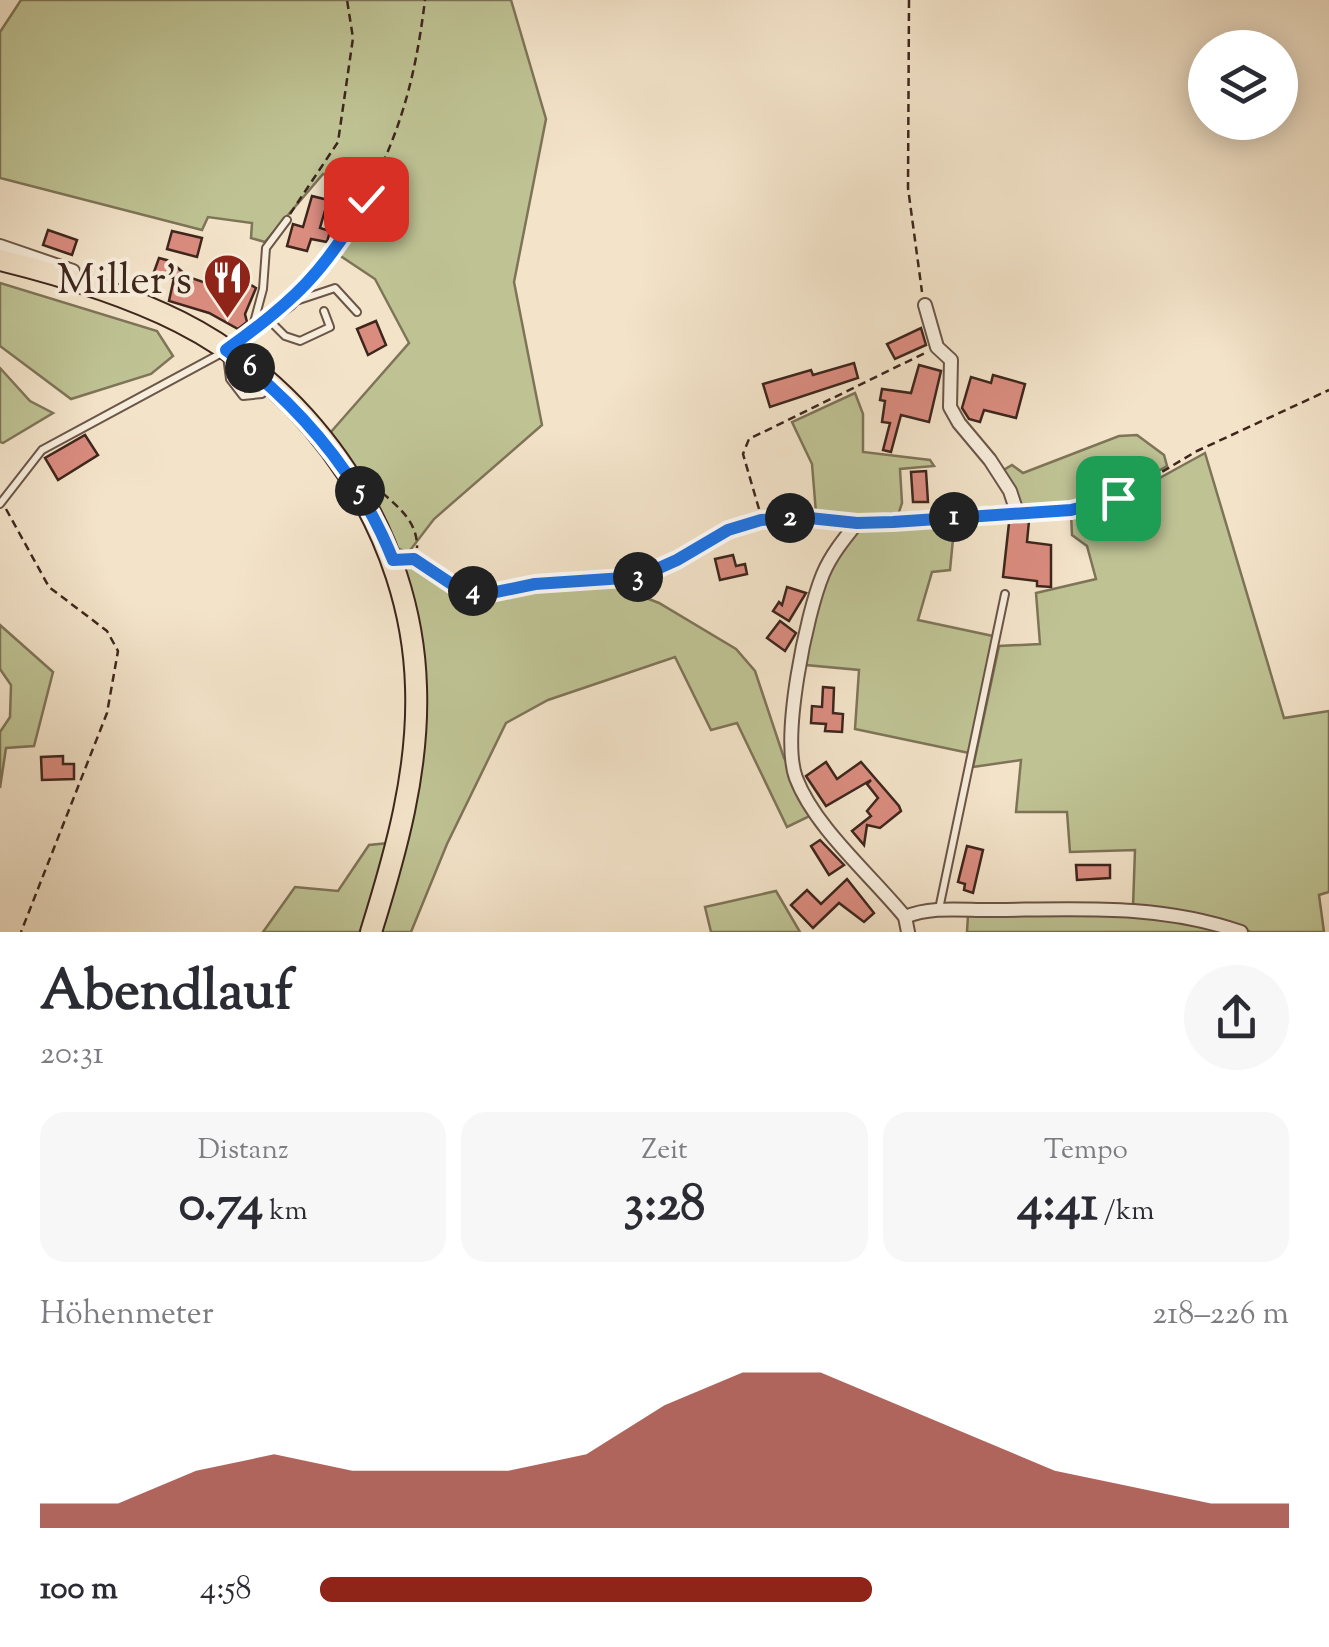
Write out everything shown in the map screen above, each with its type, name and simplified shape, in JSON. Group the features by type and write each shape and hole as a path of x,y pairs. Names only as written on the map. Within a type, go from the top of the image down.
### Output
{"main road":[{"path":"0,260 85,284 179,321 226,350 271,386 353,482 404,559 414,645 415,729 398,842 371,932"}],"street":[{"path":"226,350 290,303 347,232"},
{"path":"0,246 77,273 85,284"},
{"path":"404,559 453,585 491,593 535,584 639,577 728,530 761,520 800,517 857,523 1017,512 1010,491 950,408 951,360 937,347 924,305"},
{"path":"857,523 834,553 814,598 801,660 792,756 796,777 810,803 905,916 908,932"},
{"path":"905,916 939,910 1119,908 1198,918 1241,932"}],"lane":[{"path":"253,332 255,308 263,289 266,248 287,220"},
{"path":"290,303 335,288 357,312"},
{"path":"270,320 285,336 300,341 330,327 324,310"},
{"path":"1,503 42,450 226,350"},
{"path":"939,910 1006,594"}],"path":[{"path":"287,220 338,142 353,38 348,0"},
{"path":"347,232 399,125 416,74 425,0"},
{"path":"909,0 908,188 924,305"},
{"path":"761,520 744,454 750,439 937,347"},
{"path":"1017,512 1071,510 1118,498 1197,451 1329,390"},
{"path":"1,503 49,587 107,631 118,651 107,713 21,932"}],"green space":[{"path":"21,0 511,0 546,119 514,282 542,425 434,519 408,553 397,548 376,505 330,433 409,343 375,279 330,249 364,188 323,174 265,242 251,238 252,223 208,217 202,230 0,178 0,32"},
{"path":"0,283 157,331 173,356 151,374 71,399 0,346"},
{"path":"0,368 30,401 53,413 3,443 0,442"},
{"path":"855,393 863,414 863,452 930,460 934,466 900,469 902,503 897,518 816,513 812,464 792,422"},
{"path":"1137,435 1164,455 1167,466 1100,498 1027,508 1019,502 1002,471 1012,465 1023,473 1119,436"},
{"path":"1205,453 1284,718 1329,711 1329,892 1319,895 1324,932 1251,932 1211,920 1133,907 1135,850 1070,852 1067,812 1016,812 1021,760 973,767 999,646 1040,644 1036,593 1096,579 1087,546 1072,535 1071,513 1125,497"},
{"path":"948,520 953,539 950,570 932,572 918,620 993,636 969,753 855,729 859,670 806,665 804,656 823,586 838,552 849,539 861,530 881,524"},
{"path":"409,564 471,591 474,596 625,581 623,589 659,603 736,649 755,671 784,758 814,814 787,827 737,723 711,730 675,657 548,700 506,723 447,844 411,932 263,932 295,887 338,891 369,845 399,842 410,774 403,568"},
{"path":"0,625 53,672 34,746 6,748 0,788 0,732 10,717 11,685 0,669"},
{"path":"776,891 800,932 711,932 705,907"},
{"path":"1133,913 1228,932 967,932 968,915"}],"building":[{"path":"312,196 328,200 320,228 330,231 327,242 311,239 307,251 287,246 293,224 303,227"},
{"path":"48,230 77,240 72,255 43,245"},
{"path":"172,231 202,238 197,257 167,249"},
{"path":"159,258 170,261 188,277 218,287 227,271 256,288 245,314 247,322 238,329 209,313 169,301 174,278 154,272"},
{"path":"376,321 386,345 368,355 357,329"},
{"path":"921,328 926,345 895,359 887,344"},
{"path":"854,363 858,378 770,407 763,384"},
{"path":"919,365 941,371 929,422 901,415 891,452 883,450 890,423 882,422 882,389 911,393"},
{"path":"993,375 1025,384 1016,418 984,410 980,422 969,419 962,408 971,377 991,383"},
{"path":"85,435 98,455 58,480 45,458"},
{"path":"926,471 928,502 913,502 911,472"},
{"path":"1029,521 1027,542 1051,545 1051,587 1037,586 1037,581 1003,577 1009,523"},
{"path":"733,555 736,566 745,564 747,574 720,580 715,559"},
{"path":"787,587 806,593 789,621 773,611 779,602 782,605"},
{"path":"780,621 796,633 785,651 767,638"},
{"path":"823,687 834,688 833,713 843,714 842,732 825,731 826,724 811,723 812,706 822,707"},
{"path":"63,756 63,764 74,764 74,779 42,780 41,757"},
{"path":"826,762 837,779 861,762 899,806 901,811 880,828 867,825 864,845 852,831 871,816 867,811 878,798 867,784 871,780 826,806 806,776"},
{"path":"820,840 844,865 829,875 811,846"},
{"path":"967,846 983,850 973,893 958,882"},
{"path":"1076,865 1110,865 1110,878 1077,880"},
{"path":"847,879 874,913 864,922 839,903 813,928 791,905 807,890 821,904"}],"place":[{"name":"Miller's","path":"227,320"}],"route":[{"path":"366,199 347,232 290,303 226,350 271,386 353,482 371,508 393,560 414,559 453,585 491,593 535,584 639,577 728,530 761,520 800,517 893,522 1071,510 1118,498"}]}
